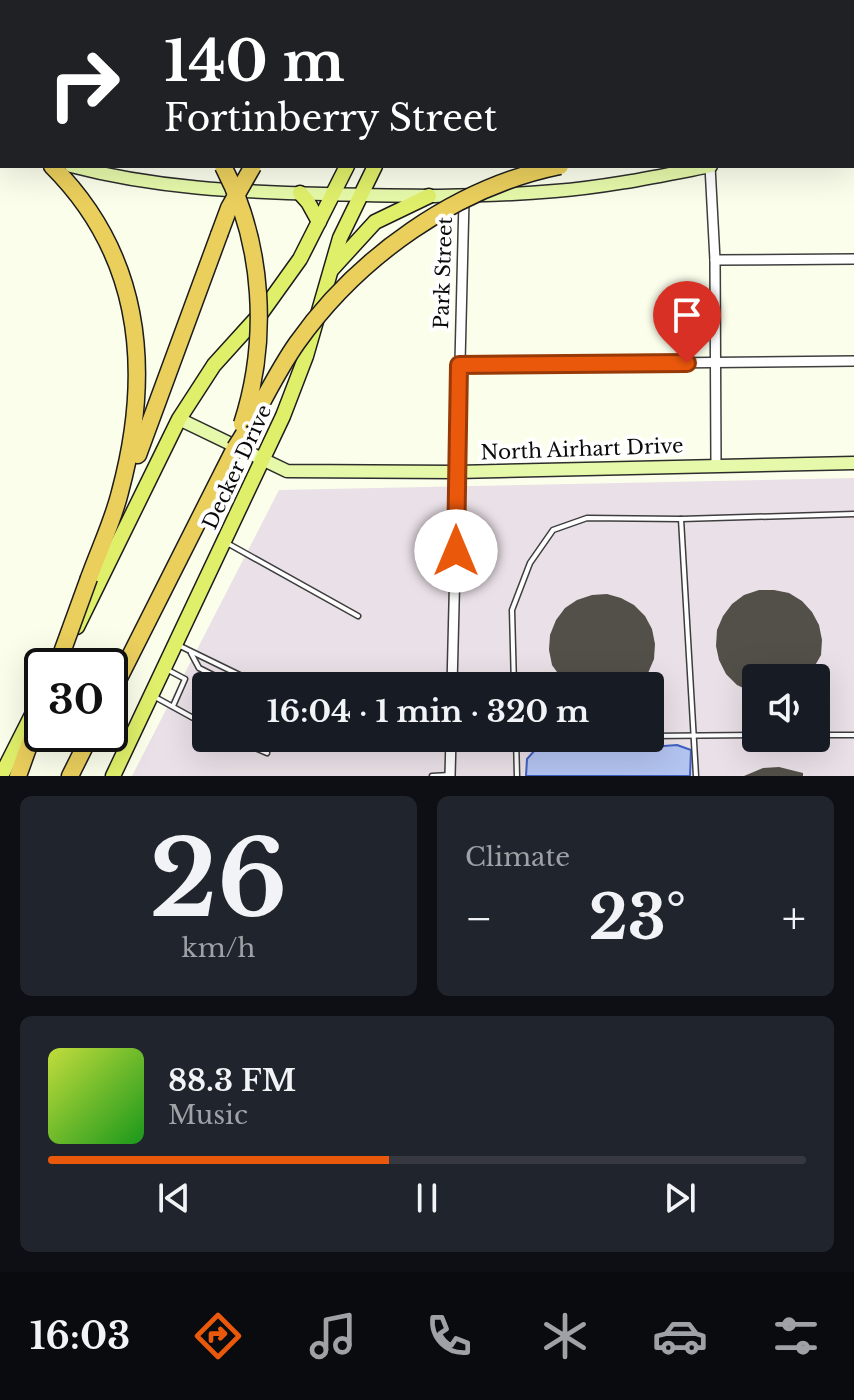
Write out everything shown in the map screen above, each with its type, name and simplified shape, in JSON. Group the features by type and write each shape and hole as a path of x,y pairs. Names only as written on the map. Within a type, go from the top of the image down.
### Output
{"highway":[{"path":"54,168 92,216 110,249 135,326 139,379 136,417 120,493 64,648"},
{"path":"224,168 247,228 258,294 255,372 235,448"},
{"path":"120,493 130,476 229,208 252,168"},
{"path":"235,448 279,370 313,321 372,262 417,228 470,198 553,168"},
{"name":"Decker Drive","path":"128,660 235,448"},
{"path":"18,776 27,752"},
{"path":"71,776 82,752"}],"main road":[{"path":"66,648 179,419 214,365 262,312 300,259 346,168"},
{"name":"Decker Drive","path":"113,776 165,669 183,648 224,541 295,387 340,238 374,168"},
{"path":"300,193 319,222"},
{"path":"329,272 375,222 429,196"},
{"path":"1,776 24,731"}],"street":[{"path":"80,168 145,183 229,192 429,196 556,191 700,168"},
{"path":"711,168 716,465"},
{"name":"Park Street","path":"452,672 464,196"},
{"path":"715,260 854,259"},
{"path":"459,365 854,361"},
{"name":"North Airhart Drive","path":"179,419 287,471 456,472 854,463"},
{"path":"450,775 451,752"}],"lane":[{"path":"514,672 512,610 530,563 553,530 587,518 681,519 854,514"},
{"path":"681,519 696,776"},
{"path":"224,541 358,616"},
{"path":"183,648 199,668 207,672"},
{"path":"183,648 233,672"},
{"path":"165,669 185,679 173,706"},
{"path":"152,696 192,717"},
{"path":"664,735 742,735"},
{"path":"830,735 854,735"},
{"path":"516,752 517,776"},
{"path":"432,776 450,775"}],"shaded area":[{"path":"854,478 854,776 132,776 279,490"}],"water":[{"path":"677,745 691,750 690,776 526,776 527,759 533,752 664,752 664,746"}],"building":[{"path":"759,590 774,590 789,593 802,601 819,625 821,655 816,664 742,664 742,687 737,685 726,674 719,660 717,630 732,604 744,595"},
{"path":"607,594 621,598 645,616 655,644 654,659 648,672 557,672 549,650 550,635 556,620 565,608 592,595"},
{"path":"779,767 803,773 803,776 744,776 763,768"}],"route":[{"path":"456,551 459,365 687,363"}]}
